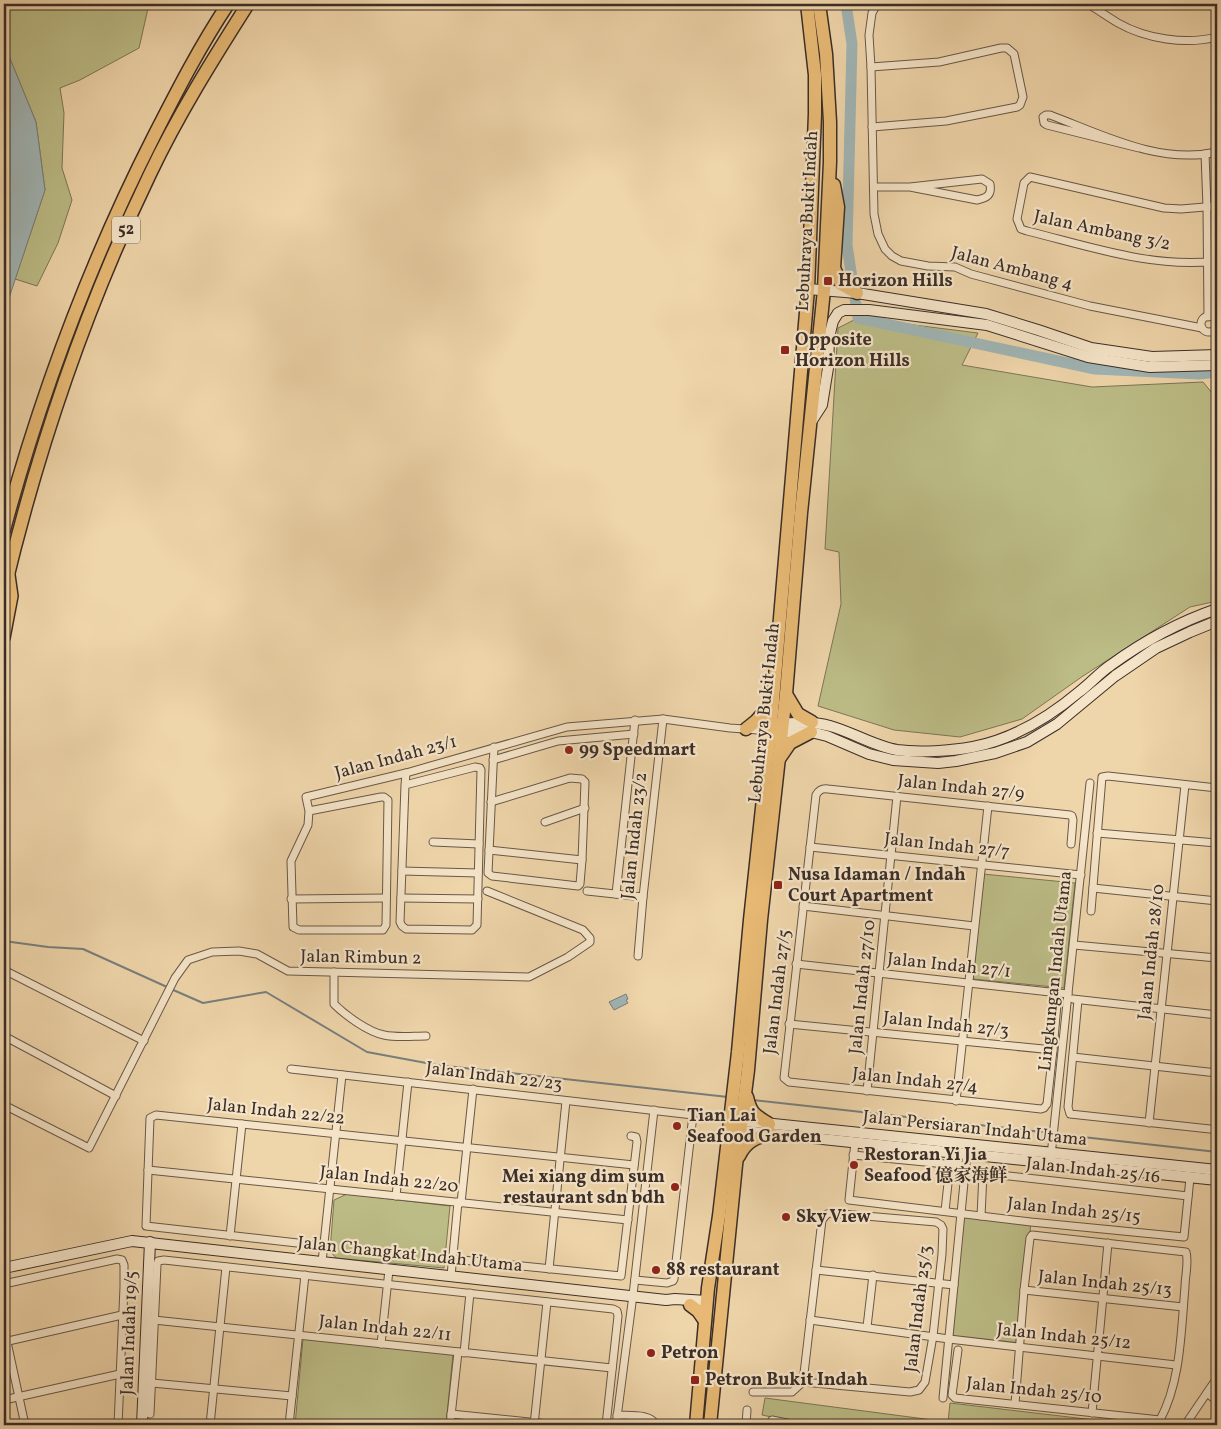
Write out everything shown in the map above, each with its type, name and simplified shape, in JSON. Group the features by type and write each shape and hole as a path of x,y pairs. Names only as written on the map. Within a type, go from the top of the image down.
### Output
{"highway":[{"name":"52","path":"4,530 46,390 91,271 130,184 167,111 205,39 228,4"},
{"name":"52","path":"4,591 27,502 55,409 95,300 154,165 191,96 248,4"},
{"name":"Lebuhraya Bukit Indah","path":"710,1425 736,1165 739,1088 751,910 768,729 773,702 808,289 815,75 807,4"},
{"name":"Lebuhraya Bukit Indah","path":"739,1088 777,762 768,729 786,694 801,513 824,290 830,162 828,82 819,4"},
{"path":"830,162 838,207 834,268 841,284 857,293"},
{"path":"777,762 790,743 811,727 798,714 786,694"},
{"path":"768,729 756,721 773,702"},
{"path":"736,1165 742,1150 748,1142 771,1129 754,1115 738,1118 739,1088"},
{"name":"Lebuhraya Bukit Indah","path":"696,1425 708,1288 738,1118"},
{"path":"705,1322 692,1303 708,1288"},
{"path":"720,1324 708,1304 723,1292"}],"main road":[{"path":"4,638 12,596 9,571"}],"street":[{"name":"Jalan Ambang 4","path":"877,4 868,35 871,67 874,214 878,234 884,248 892,256 901,261 920,265 955,268 1090,306 1202,328"},
{"path":"1088,4 1120,24 1158,38 1184,40 1217,37"},
{"path":"871,67 939,62 1007,48 1014,54 1023,97 1022,102 1017,107 946,121 872,127"},
{"path":"1139,148 1050,115 1043,117 1044,123 1139,148 1172,154 1217,152"},
{"path":"1205,154 1208,317"},
{"name":"Jalan Ambang 3/2","path":"1207,207 1181,209 1149,206 1030,177 1024,183 1016,219 1021,229 1156,261 1217,262"},
{"path":"874,187 910,187 982,179 990,184 991,190 985,198 977,200 910,187"},
{"path":"1207,207 1217,206"},
{"path":"808,289 857,293 986,314 1091,348 1152,357 1217,355"},
{"path":"810,425 822,405 833,321 844,310 869,310 987,325 1088,358 1150,367 1217,365"},
{"path":"1208,317 1215,319 1217,326 1214,330 1210,332 1202,328 1202,321 1208,317"},
{"path":"768,729 830,726 897,750 936,750 973,747 1022,731 1051,714 1081,692 1109,666 1149,639 1182,622 1217,609"},
{"path":"811,727 869,754 893,760 938,763 995,753 1027,742 1057,724 1115,676 1156,648 1217,621"},
{"name":"Jalan Indah 23/1","path":"309,811 306,797 406,773 567,727 663,719 768,729"},
{"name":"Jalan Indah 23/2","path":"638,956 663,719"},
{"path":"616,894 635,720"},
{"path":"493,760 558,741 634,734"},
{"path":"491,802 570,778 582,779 585,782 585,808 580,884 578,886 492,876 488,873 491,802 493,760 494,747"},
{"path":"405,785 475,767 481,770 478,899 476,928 472,930 403,928 400,922 405,785 406,773"},
{"path":"1091,911 1102,777 1108,776 1217,788"},
{"name":"Lingkungan Indah Utama","path":"1051,1158 1090,783"},
{"name":"Jalan Indah 28/10","path":"1149,1123 1185,785"},
{"name":"Jalan Indah 27/9","path":"818,791 828,788 1072,816 1071,844"},
{"name":"Jalan Indah 27/5","path":"784,1078 816,795 818,791"},
{"name":"Jalan Indah 27/10","path":"867,1091 897,796"},
{"path":"380,797 387,798 386,898 386,925 381,930 295,930 291,923 291,861 308,825 309,811 380,797"},
{"path":"956,1101 980,865 988,806"},
{"path":"545,822 585,808"},
{"path":"1097,833 1179,839 1217,844"},
{"path":"433,842 479,844"},
{"name":"Jalan Indah 27/7","path":"810,847 1081,875"},
{"path":"489,850 582,860"},
{"path":"402,871 478,873"},
{"path":"1093,888 1217,901"},
{"name":"Jalan Rimbun 2","path":"4,1105 89,1148 175,978 188,960 212,952 239,951 257,954 288,971 528,977 568,957 590,942 590,938 584,930 487,891"},
{"path":"587,891 643,898"},
{"path":"291,899 386,898"},
{"path":"401,898 478,899"},
{"path":"803,906 974,926"},
{"path":"1074,945 1217,958"},
{"name":"Jalan Indah 27/1","path":"796,964 968,983 1068,996 1078,1000 1217,1014"},
{"path":"4,970 144,1041"},
{"path":"334,972 334,1004 342,1012 376,1033 385,1036 426,1036"},
{"path":"1078,1000 1068,1107 1070,1114 1149,1123 1216,1127"},
{"path":"1053,1050 1057,1004"},
{"name":"Jalan Indah 27/3","path":"790,1024 1053,1050"},
{"path":"4,1036 116,1096"},
{"name":"Jalan Indah 27/4","path":"784,1078 789,1082 867,1091 1044,1108 1047,1104 1053,1050"},
{"path":"1073,1056 1217,1073"},
{"name":"Jalan Indah 22/23","path":"291,1069 693,1115 673,1281 667,1283 634,1280"},
{"path":"322,1262 342,1075"},
{"path":"396,1196 408,1082"},
{"path":"451,1276 473,1089"},
{"path":"548,1269 566,1101"},
{"path":"616,1425 654,1110"},
{"name":"Jalan Indah 22/22","path":"148,1170 149,1120 151,1116 156,1115 634,1165"},
{"name":"Jalan Persiaran Indah Utama","path":"738,1118 771,1129 855,1142 967,1149"},
{"path":"230,1236 242,1124"},
{"name":"Jalan Persiaran Indah Utama","path":"771,1129 1051,1158 1217,1170"},
{"path":"452,1259 621,1276 637,1142 636,1137 631,1136"},
{"path":"854,1155 855,1142"},
{"path":"943,1398 967,1149"},
{"name":"Jalan Indah 25/16","path":"854,1155 950,1165 983,1174 1188,1196"},
{"name":"Jalan Indah 25/15","path":"854,1155 849,1200 1184,1237 1188,1196"},
{"name":"Jalan Persiaran Indah Utama","path":"1051,1158 1190,1178 1217,1180"},
{"path":"945,1211 950,1165"},
{"path":"148,1170 146,1226 324,1246"},
{"name":"Jalan Indah 22/20","path":"148,1170 628,1220"},
{"path":"981,1216 983,1174"},
{"path":"1188,1196 1190,1178"},
{"name":"Jalan Indah 25/3","path":"803,1382 910,1392 919,1390 925,1382 933,1336 944,1229 936,1222 830,1213 822,1220 816,1270"},
{"path":"1015,1404 1024,1290 1030,1238 1032,1235 1186,1252 1183,1307 1176,1365"},
{"name":"Jalan Changkat Indah Utama","path":"4,1268 124,1241 150,1242 389,1270 633,1295 666,1300 675,1304 708,1304"},
{"name":"Jalan Indah 19/5","path":"142,1425 150,1242"},
{"path":"1092,1413 1108,1243"},
{"path":"4,1284 117,1259 122,1260 124,1265 118,1425"},
{"path":"150,1414 158,1261 164,1260 611,1308 617,1311 618,1316 606,1425"},
{"path":"210,1425 226,1267"},
{"path":"381,1344 389,1270"},
{"path":"753,1392 792,1392 803,1382 816,1270 954,1285"},
{"path":"289,1425 305,1275"},
{"path":"867,1327 873,1276"},
{"name":"Jalan Indah 25/13","path":"1024,1290 1183,1307"},
{"path":"450,1425 470,1293"},
{"path":"534,1424 547,1302"},
{"path":"5,1342 122,1315"},
{"name":"Jalan Indah 22/11","path":"154,1320 612,1368"},
{"name":"Jalan Indah 25/12","path":"810,1320 949,1339 1176,1365"},
{"path":"4,1328 5,1342 25,1425"},
{"name":"Jalan Indah 25/10","path":"958,1350 952,1395 955,1398 1160,1420 1171,1392 1176,1365"},
{"path":"4,1400 120,1374"},
{"path":"1185,1425 1217,1378"},
{"path":"152,1383 292,1396"},
{"path":"1207,1393 1217,1401"},
{"path":"746,1425 747,1410"},
{"path":"451,1414 558,1425"},
{"path":"617,1415 648,1418 654,1421 656,1425"},
{"path":"769,1425 772,1420 797,1425"}],"green space":[{"path":"4,4 149,4 139,48 80,80 60,88 64,113 62,168 72,200 58,243 37,286 15,279 45,190 36,122 4,44"},
{"path":"4,146 9,158 4,215"},
{"path":"858,318 978,333 962,365 1092,387 1203,382 1217,399 1217,601 1190,607 1083,676 1022,719 960,737 894,730 818,706 841,604 839,552 825,549 838,328"},
{"path":"983,874 1075,883 1064,988 973,979"},
{"path":"347,1194 450,1206 444,1268 336,1258 330,1251 334,1200"},
{"path":"961,1213 1031,1222 1019,1347 949,1339"},
{"path":"303,1339 453,1354 446,1425 295,1425"},
{"path":"765,1398 948,1422 950,1403 1137,1425 811,1425 762,1415"}],"shaded area":[{"path":"4,44 36,122 45,190 4,313 4,215 9,158 4,146"},
{"path":"626,994 628,1003 614,1010 609,1002"}],"waterway":[{"path":"846,4 852,44 847,245 858,318 1095,369 1199,374 1217,372"},
{"path":"4,941 48,947 83,949 167,987"},
{"path":"171,989 203,1003 266,992 367,1052 437,1065 728,1097"},
{"path":"753,1100 1051,1133"},
{"path":"1056,1134 1217,1152"}],"place":[{"name":"Horizon Hills","path":"828,281"},
{"name":"Opposite Horizon Hills","path":"785,350"},
{"name":"99 Speedmart","path":"569,750"},
{"name":"Nusa Idaman / Indah Court Apartment","path":"778,885"},
{"name":"Tian Lai Seafood Garden","path":"677,1126"},
{"name":"Restoran Yi Jia Seafood 億家海鲜","path":"854,1165"},
{"name":"Mei xiang dim sum restaurant sdn bdh","path":"675,1187"},
{"name":"Sky View","path":"786,1217"},
{"name":"88 restaurant","path":"656,1270"},
{"name":"Petron","path":"651,1353"},
{"name":"Petron Bukit Indah","path":"695,1380"}]}
